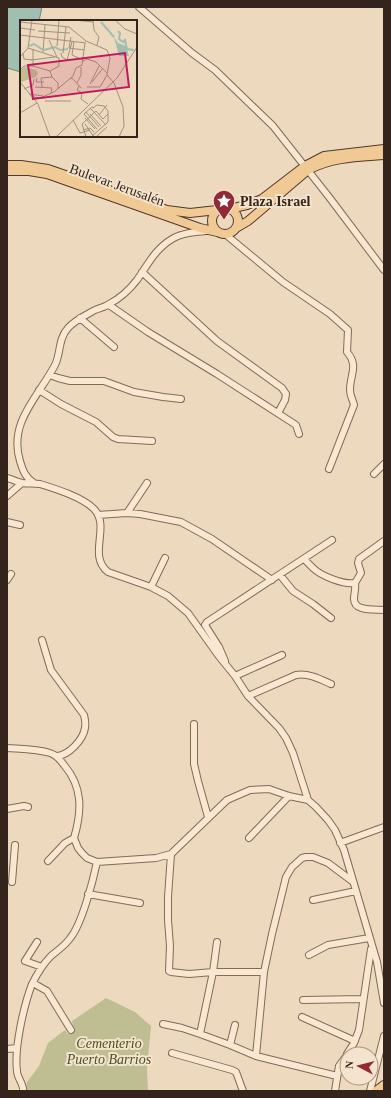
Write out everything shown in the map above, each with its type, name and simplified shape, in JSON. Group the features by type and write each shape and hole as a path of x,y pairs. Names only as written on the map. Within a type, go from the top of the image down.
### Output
{"main road":[{"path":"384,149 324,156 306,168 262,199 247,205 217,210 212,217 214,229 221,233 229,233 248,221 306,168 333,160 384,155"},
{"name":"Bulevar Jerusalén","path":"7,165 21,165 48,169 167,210 190,213 217,210"},
{"name":"Bulevar Jerusalén","path":"7,171 29,171 47,174 207,231 221,233"},
{"path":"228,209 236,215 238,224 236,228"},
{"path":"376,1091 384,1085"}],"street":[{"path":"139,7 232,86 272,126 384,270"},
{"path":"34,483 24,474 19,458 17,446 19,432 29,405 50,375 57,361 62,336 68,328 80,318 109,305 131,287 160,248 172,239 189,233 207,231"},
{"path":"221,233 283,282 330,314 348,330 347,352 354,364 350,390 351,399 354,405 329,469"},
{"path":"142,272 217,341 282,388 286,394 285,400 278,413"},
{"path":"109,305 148,332 296,425 299,434"},
{"path":"80,318 114,347"},
{"path":"50,375 70,381 104,381 134,392 163,398 181,399"},
{"path":"39,390 61,404 96,422 113,438 152,441"},
{"path":"374,474 384,464"},
{"path":"7,478 22,483 40,484 85,502 94,510 98,515 100,524 99,556 105,570 151,587 168,596 188,613 248,696 279,728 286,738 293,753 308,800"},
{"path":"7,496 22,483"},
{"path":"127,513 147,483"},
{"path":"98,515 127,513 160,517 181,522 212,539 272,580"},
{"path":"7,522 20,525"},
{"path":"229,669 219,647 205,625 207,622 332,540"},
{"path":"384,541 359,559 358,563 361,573 355,583 356,590 354,601 357,606 362,608 384,610"},
{"path":"151,587 165,558"},
{"path":"304,559 313,569 319,572 346,584 355,583"},
{"path":"7,580 11,574"},
{"path":"280,575 293,591 331,618"},
{"path":"7,748 63,756 73,748 82,736 85,728 86,722 84,715 51,670 42,640"},
{"path":"235,676 282,655"},
{"path":"248,696 296,675 302,674 310,675 331,684"},
{"path":"194,724 194,764 208,817"},
{"path":"57,756 70,772 77,787 80,808 74,838 82,853 87,858 97,862 156,858 172,854 227,800 250,790 269,789 288,796 308,800 316,806 328,820 340,843 356,891 371,947 377,962 384,1003"},
{"path":"249,838 288,796"},
{"path":"7,809 24,806 28,807"},
{"path":"340,843 384,828"},
{"path":"48,861 65,843 74,838"},
{"path":"12,882 10,868 15,845"},
{"path":"172,854 168,912 170,946 169,970 171,972 189,974 213,972 264,972"},
{"path":"256,1056 264,972 286,877 298,861 306,857 321,859 337,868 352,881"},
{"path":"23,1091 16,1072 17,1048 24,1013 33,983 42,967 64,946 74,933 88,894 97,862"},
{"path":"313,900 356,891"},
{"path":"88,894 140,903"},
{"path":"309,955 328,945 369,938"},
{"path":"37,942 25,961 42,967"},
{"path":"200,1034 213,972 217,942"},
{"path":"352,1046 359,1030 371,947"},
{"path":"33,983 46,991 71,1030"},
{"path":"303,1000 363,999"},
{"path":"302,1017 355,1041"},
{"path":"163,1024 200,1034 256,1056 337,1076"},
{"path":"230,1045 235,1026"},
{"path":"370,1091 384,1036"},
{"path":"7,1049 17,1048"},
{"path":"172,1053 236,1072 243,1091"},
{"path":"335,1091 339,1066"}],"green space":[{"name":"Cementerio Puerto Barrios","path":"106,998 135,1012 151,1026 147,1069 148,1091 26,1091 27,1082 39,1066 48,1043 65,1030 68,1034 74,1030 72,1021"}],"shaded area":[{"path":"7,7 42,7 39,20 20,20 20,72 7,68"}],"place":[{"name":"Plaza Israel","path":"224,220"}]}
